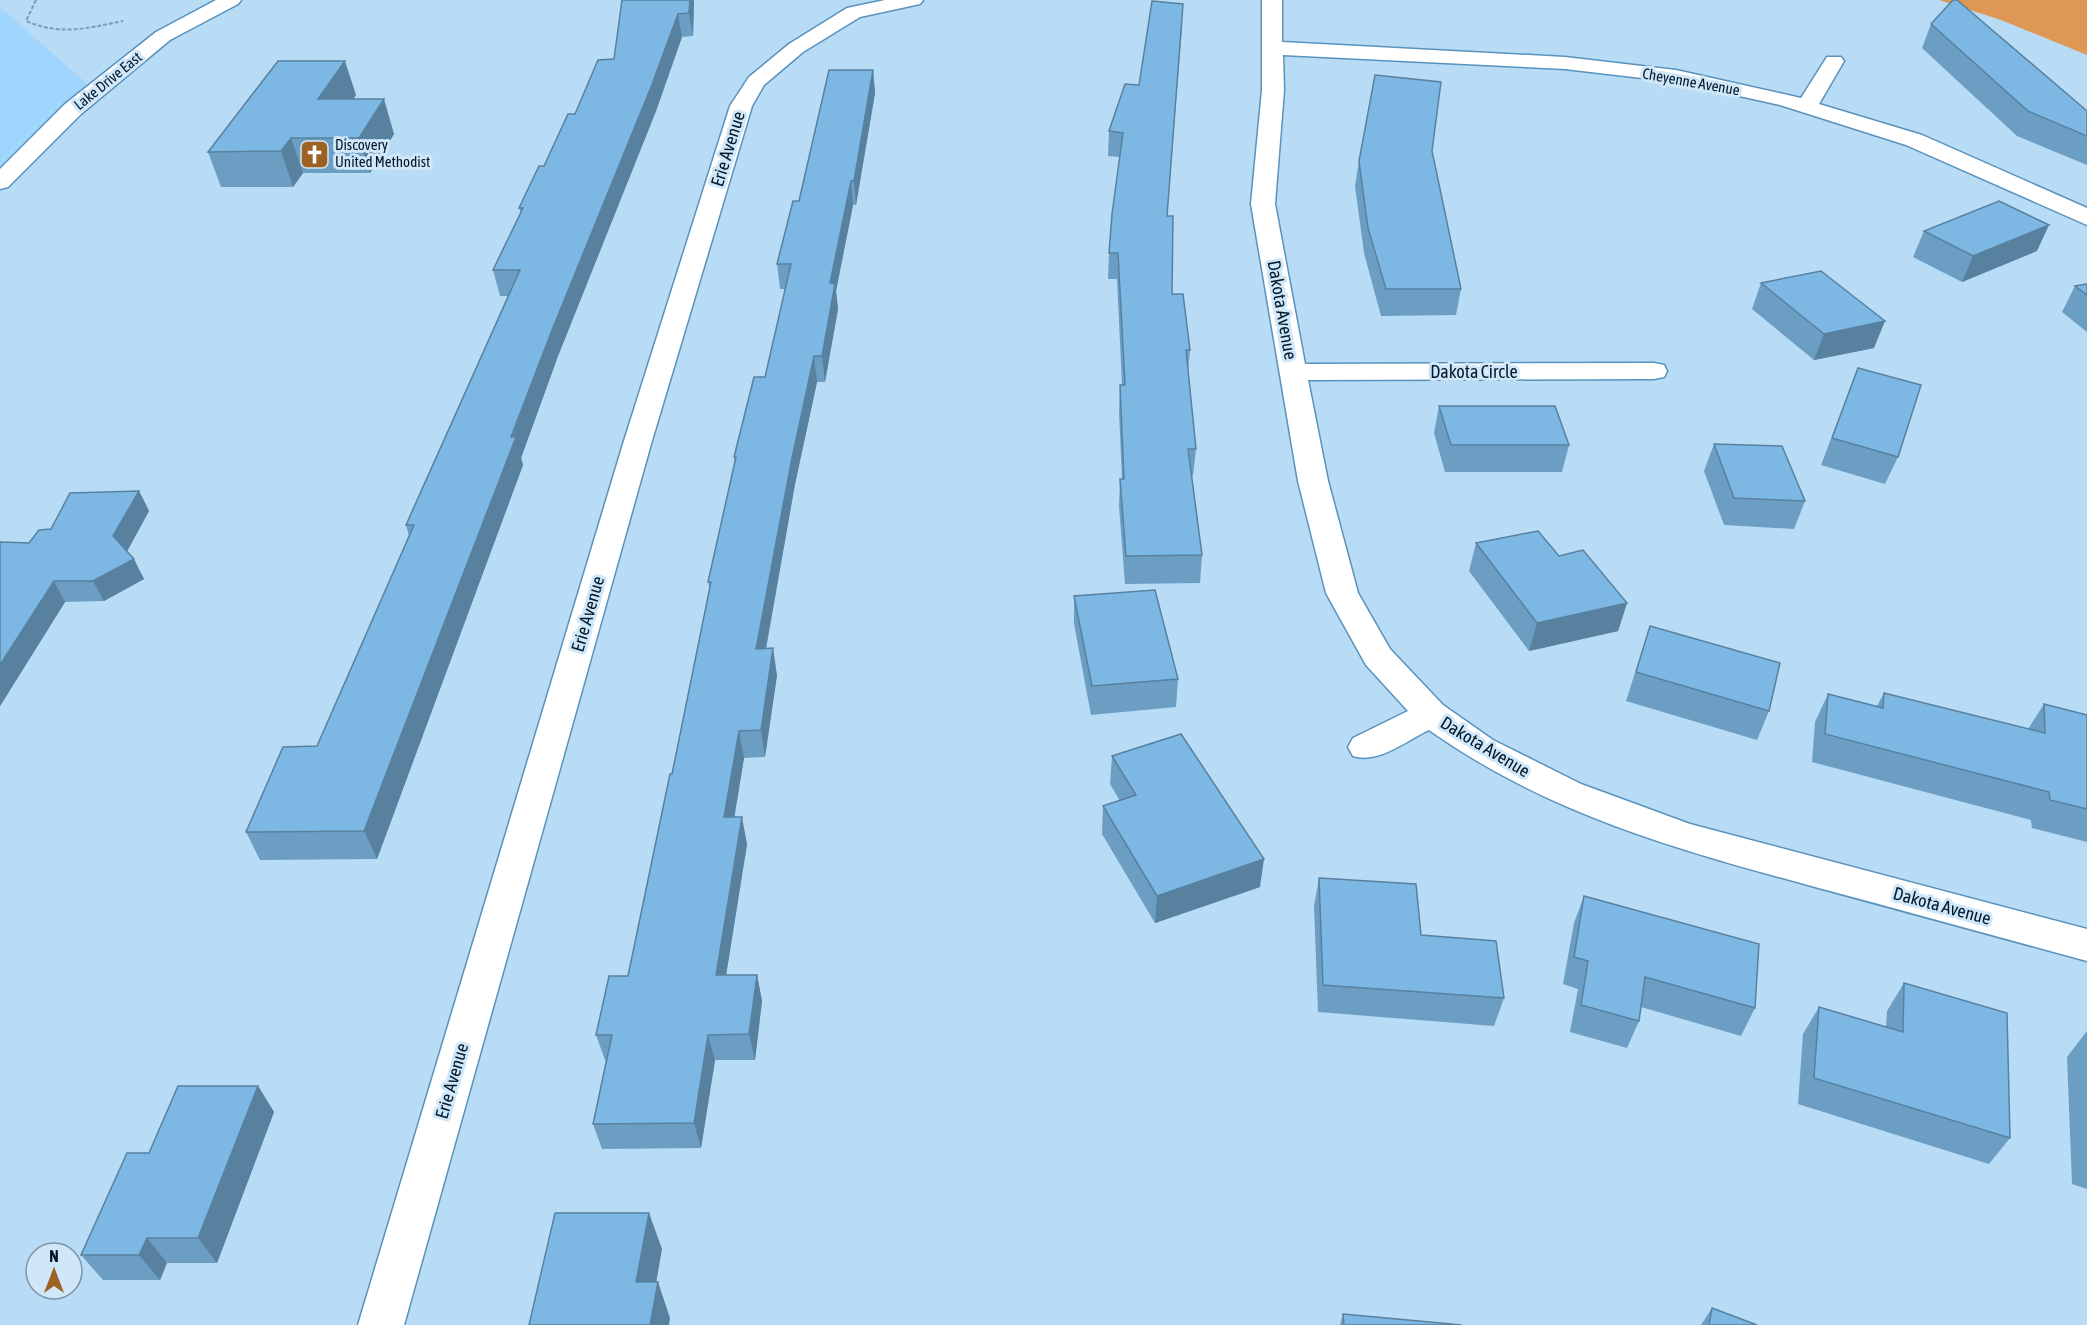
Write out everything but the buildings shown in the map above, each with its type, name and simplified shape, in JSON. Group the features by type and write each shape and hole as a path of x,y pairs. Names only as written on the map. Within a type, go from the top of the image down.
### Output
{"street":[{"name":"Lake Drive East","path":"0,182 73,109 163,36 231,0"},
{"name":"Erie Avenue","path":"381,1325 637,444 741,106 756,81 796,48 834,24 854,12 913,0"},
{"name":"Dakota Avenue","path":"1272,0 1273,90 1263,204 1313,481 1342,593 1378,657 1431,714 1481,749 1568,794 1684,837 2087,945"},
{"name":"Cheyenne Avenue","path":"1273,48 1565,63 1676,76 1806,106 1914,140 2070,208 2087,218"},
{"path":"1806,106 1834,61"},
{"name":"Dakota Circle","path":"1293,372 1654,371"},
{"path":"1365,747 1431,714"}],"path":[{"path":"36,0 26,21 45,29 75,30 124,20"}],"shaded area":[{"path":"1939,0 2087,0 2087,55 2001,20"},
{"path":"0,7 95,91 0,181"}],"place":[{"name":"Discovery United Methodist","path":"314,154"}]}
